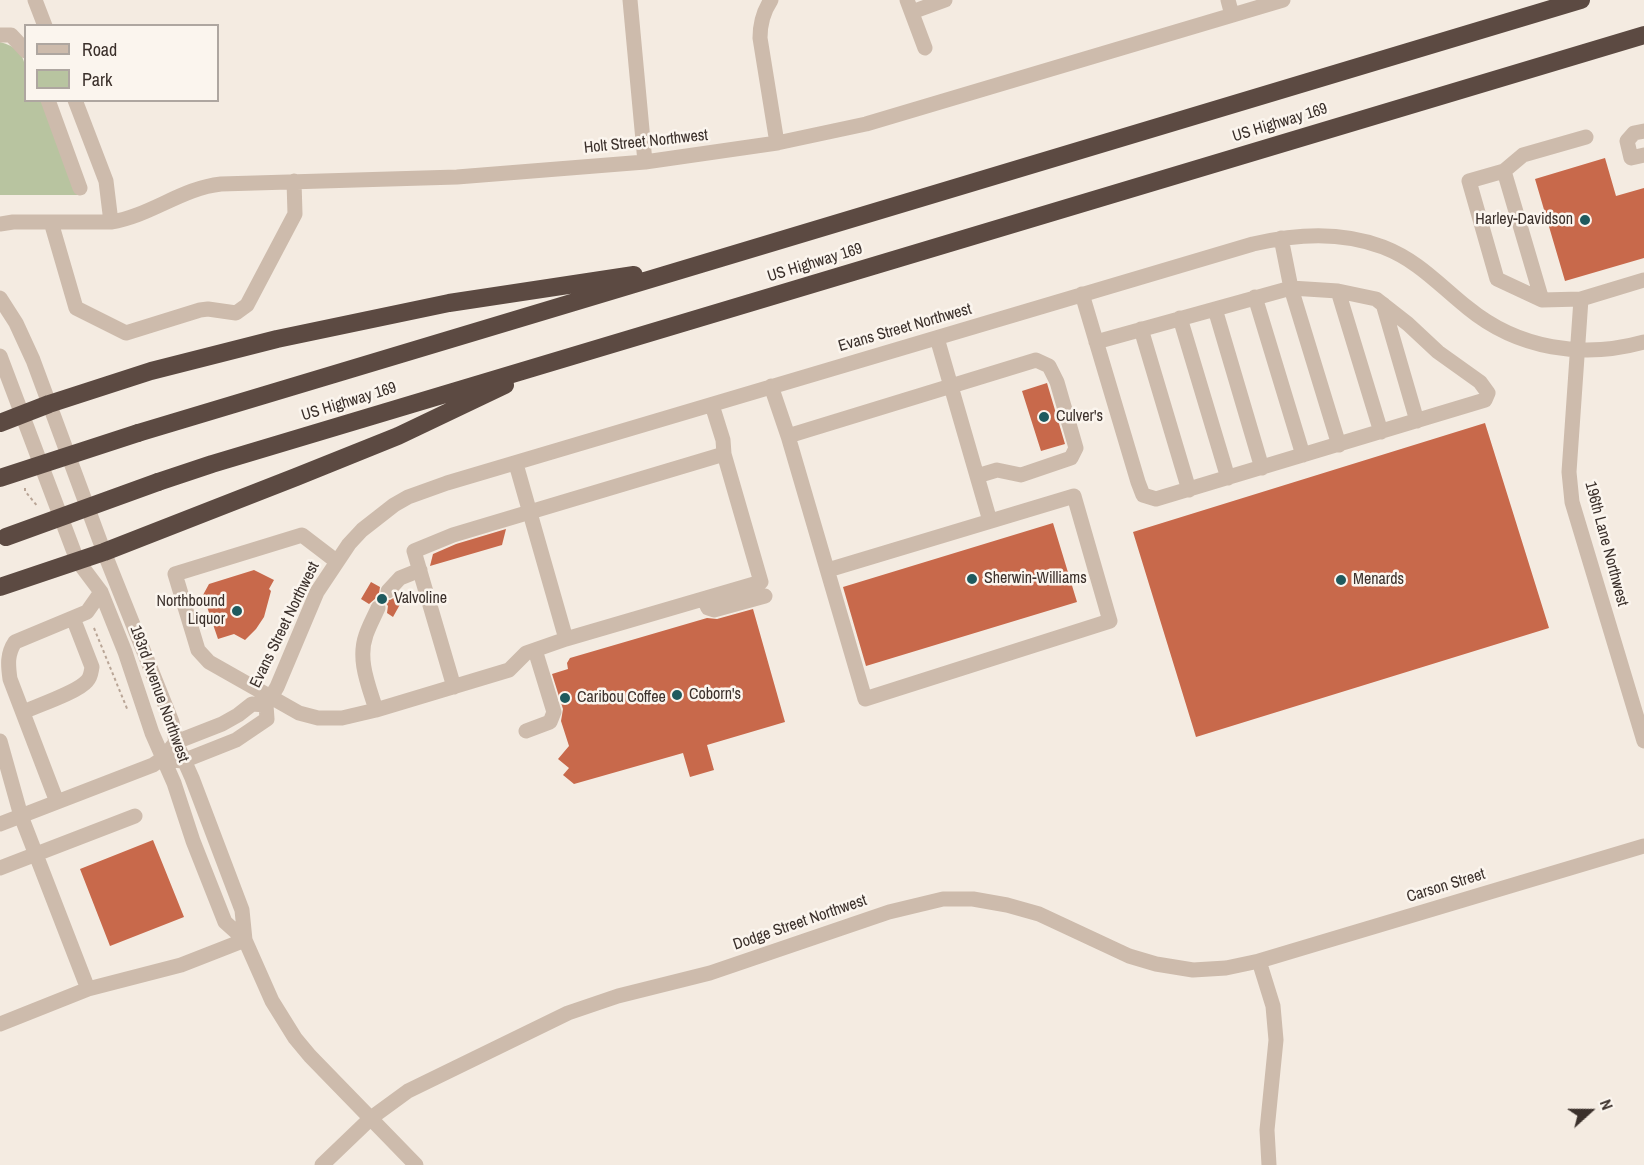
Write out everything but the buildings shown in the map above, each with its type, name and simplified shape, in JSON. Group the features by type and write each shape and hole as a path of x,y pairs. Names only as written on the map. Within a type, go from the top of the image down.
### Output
{"highway":[{"name":"US Highway 169","path":"0,478 138,433 1581,0"},
{"name":"US Highway 169","path":"3,538 223,460 1644,35"},
{"path":"0,423 49,404 151,371 277,339 448,303 698,265"},
{"path":"0,587 104,552 398,436 559,360"}],"street":[{"path":"35,0 44,24"},
{"path":"630,0 645,162"},
{"path":"771,0 760,24 760,38 777,143"},
{"path":"925,48 910,6 945,0"},
{"name":"Holt Street Northwest","path":"0,224 124,220 210,185 457,177 645,162 777,143 866,124 1230,8 1283,0"},
{"path":"0,34 11,35 24,49"},
{"path":"49,102 80,188"},
{"path":"76,102 106,181 111,222"},
{"path":"1644,131 1634,134 1627,141 1631,159 1644,155"},
{"path":"1587,137 1522,154 1504,171 1468,181 1497,279 1542,300 1581,299 1644,280"},
{"path":"1504,171 1542,300"},
{"path":"51,222 76,308 126,333 208,309 230,313 242,310 247,305 295,214 294,181"},
{"name":"Evans Street Northwest","path":"162,759 183,761 236,740 267,719 269,701 317,592 336,561 362,530 408,497 447,483 1253,244 1281,238 1325,235 1363,241 1417,264 1469,309 1503,330 1539,345 1578,351 1610,349 1644,342"},
{"path":"1281,238 1291,288 1339,445"},
{"path":"1082,294 1096,342 1143,495 1156,499 1485,400 1488,393 1480,382 1438,352 1376,299 1338,291 1291,288 1096,342"},
{"path":"1338,291 1381,432"},
{"path":"1256,297 1303,456"},
{"name":"193rd Avenue Northwest","path":"0,298 25,340 104,552 172,722 183,761 192,778 242,910 245,940 268,992 296,1038 328,1076 416,1165"},
{"name":"196th Lane Northwest","path":"1581,299 1569,472 1572,502 1644,741"},
{"path":"1383,304 1417,421"},
{"path":"1215,309 1262,468"},
{"path":"1180,318 1228,478"},
{"path":"1141,329 1189,490"},
{"path":"937,338 990,521"},
{"name":"193rd Avenue Northwest","path":"0,356 77,560 101,592 125,652 162,759 174,783 197,851 225,922 245,940"},
{"path":"788,436 1036,360 1049,366 1057,382 1076,448 1071,458 1021,475 998,470 977,476"},
{"path":"771,386 866,699 1110,621 1074,496 828,570"},
{"path":"336,561 302,535 176,574 198,650 202,656 269,701 318,718 342,718 509,670 526,653 566,639 761,582 712,405"},
{"path":"454,687 414,550 453,536 724,454"},
{"path":"516,464 566,639"},
{"path":"388,591 400,578 420,570"},
{"path":"57,802 10,679 8,664 10,650 15,642 87,612 101,592"},
{"path":"704,599 708,608 714,610 765,596"},
{"path":"376,710 364,671 363,657 366,635 378,608"},
{"path":"23,712 78,688 87,682 91,675 92,667 73,618"},
{"path":"526,731 550,722 554,712 535,650"},
{"name":"Evans Street Northwest","path":"0,824 153,765 162,759 176,742 222,724 252,704 269,701"},
{"path":"0,741 21,816 87,989"},
{"path":"0,868 135,816"},
{"name":"Carson Street","path":"1259,961 1644,846"},
{"name":"Dodge Street Northwest","path":"322,1165 371,1118 417,1086 568,1012 618,996 710,973 889,912 943,899 984,901 1039,914 1129,956 1156,964 1193,970 1226,968 1259,961"},
{"path":"0,1024 87,989 181,965 245,940"},
{"path":"1259,961 1273,1006 1276,1040 1267,1130 1269,1165"}],"green space":[{"path":"0,42 10,46 22,57 24,102 43,102 78,195 0,195"}],"place":[{"name":"Harley-Davidson","path":"1585,220"},
{"name":"Culver's","path":"1044,417"},
{"name":"Sherwin-Williams","path":"972,579"},
{"name":"Menards","path":"1341,580"},
{"name":"Valvoline","path":"382,599"},
{"name":"Northbound Liquor","path":"237,611"},
{"name":"Coborn's","path":"677,695"},
{"name":"Caribou Coffee","path":"565,698"}]}
